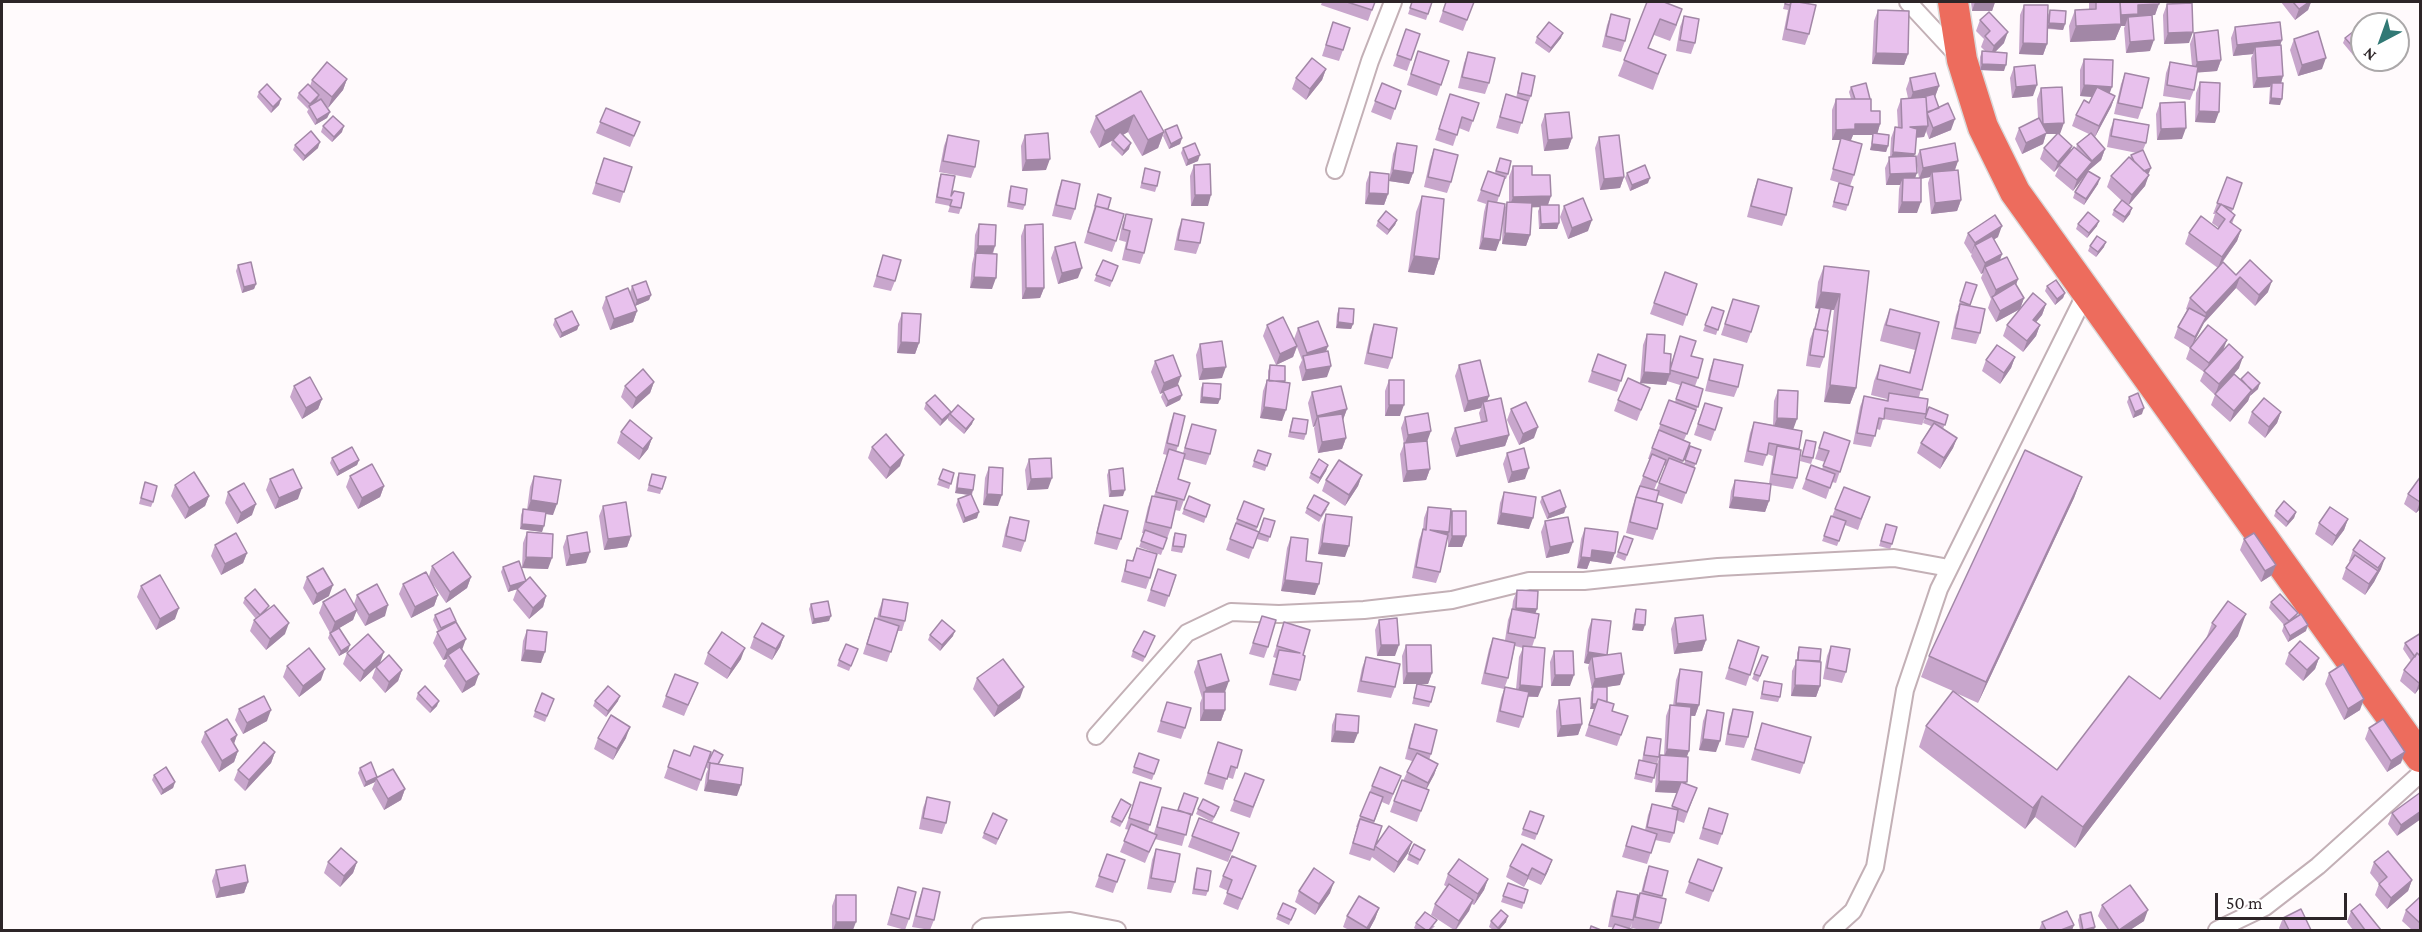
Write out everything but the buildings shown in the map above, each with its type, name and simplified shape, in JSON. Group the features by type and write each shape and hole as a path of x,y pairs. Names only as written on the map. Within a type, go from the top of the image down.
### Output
{"highway":[{"path":"1953,2 1962,60 1983,127 2015,192 2421,757"}],"street":[{"path":"1335,170 1370,61 1393,2"},
{"path":"1908,2 1962,60"},
{"path":"1832,930 1854,911 1875,867 1905,690 1939,589 2087,291"},
{"path":"1096,736 1187,633 1231,612 1279,614 1364,610 1452,600 1529,581 1584,581 1718,567 1894,558 1949,568"},
{"path":"2217,930 2265,907 2318,866 2421,774"},
{"path":"981,930 985,927 1070,921 1117,930"}]}
